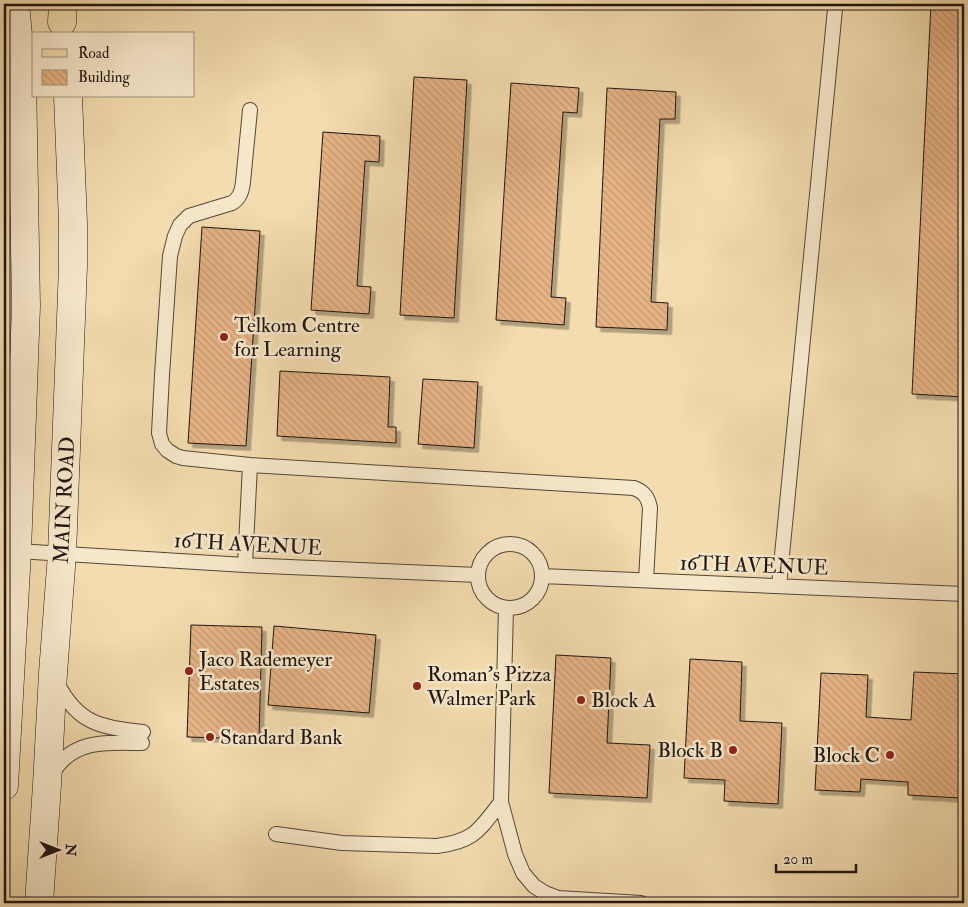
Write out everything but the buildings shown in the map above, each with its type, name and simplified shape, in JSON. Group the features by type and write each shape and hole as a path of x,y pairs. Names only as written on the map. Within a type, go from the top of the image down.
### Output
{"main road":[{"name":"MAIN ROAD","path":"4,786 17,551 26,306 22,76 15,4"},
{"name":"MAIN ROAD","path":"39,903 62,554 73,266 73,214 68,98"}],"lane":[{"path":"779,586 835,9"},
{"path":"250,110 241,193 237,200 232,203 189,216 180,225 170,256 159,433 162,444 167,450 183,458 250,465 634,488 647,496 650,508 646,580"},
{"path":"4,442 17,551"},
{"path":"245,565 250,465"},
{"path":"510,544 520,546 536,557 542,576 540,587 527,604 517,608 506,608 497,606 482,594 478,584 478,575 479,565 484,556 501,545 510,544"},
{"name":"16TH AVENUE","path":"17,551 245,565 478,575"},
{"name":"16TH AVENUE","path":"542,576 964,594"},
{"path":"506,608 502,802 515,854 523,873 534,886 558,898 641,903"},
{"path":"47,785 58,764 76,750 101,743 143,737 112,728 78,713 63,694 53,673"},
{"path":"276,834 342,843 437,846 466,839 479,830 502,802"}],"place":[{"name":"Telkom Centre for Learning","path":"224,337"},
{"name":"Jaco Rademeyer Estates","path":"189,671"},
{"name":"Roman's Pizza Walmer Park","path":"417,686"},
{"name":"Block A","path":"581,700"},
{"name":"Standard Bank","path":"210,737"},
{"name":"Block B","path":"733,750"},
{"name":"Block C","path":"890,755"}]}
